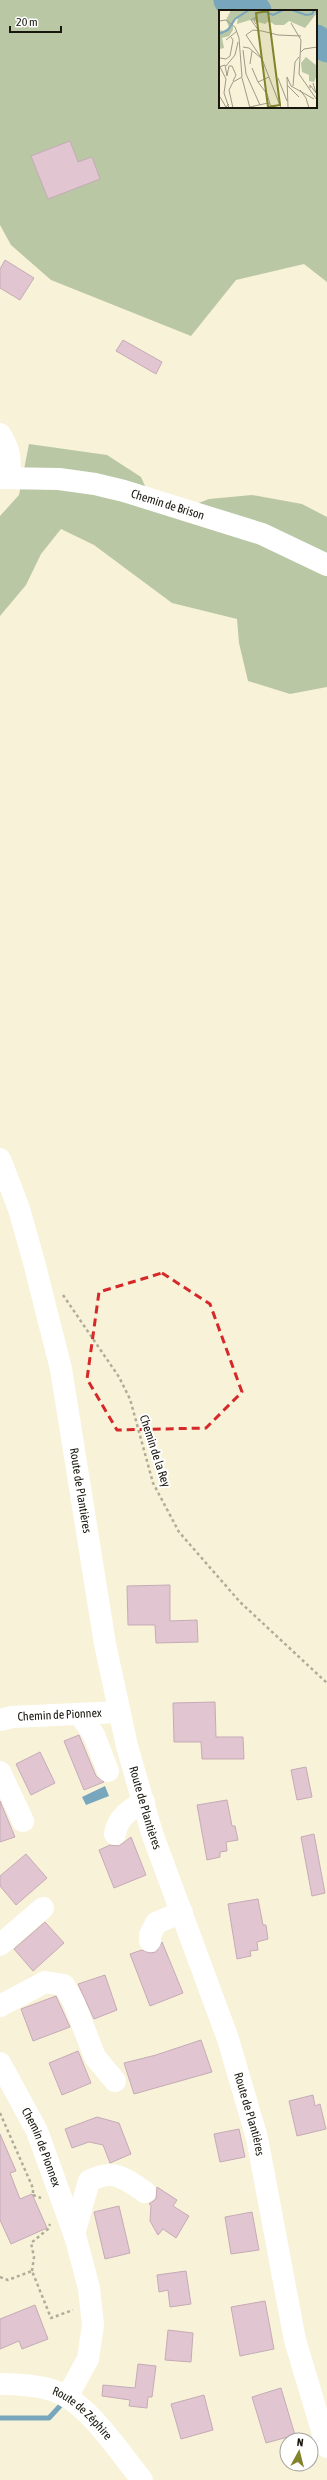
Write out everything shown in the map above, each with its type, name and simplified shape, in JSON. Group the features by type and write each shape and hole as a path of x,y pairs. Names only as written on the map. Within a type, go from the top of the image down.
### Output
{"street":[{"path":"0,434 6,444 11,460 4,478"},
{"name":"Chemin de Brison","path":"4,478 59,479 95,484 124,491 262,534 327,565"},
{"name":"Route de Plantières","path":"0,1159 19,1209 61,1369 105,1644 127,1746 152,1833 228,2038 257,2138 295,2340 327,2447"},
{"path":"0,1192 19,1209"},
{"name":"Chemin de Pionnex","path":"0,1720 12,1717 119,1712"},
{"path":"80,1715 94,1735 108,1771"},
{"path":"0,1772 23,1821"},
{"path":"115,1834 116,1827 126,1812 144,1802"},
{"path":"0,1945 43,1908"},
{"path":"150,1941 150,1935 156,1923 182,1912"},
{"path":"0,2006 45,1982 64,1986 74,2003 95,2057 115,2081"},
{"name":"Chemin de Pionnex","path":"0,2063 37,2131 74,2234 89,2288 93,2325 88,2360 67,2398"},
{"path":"74,2234 89,2181 110,2174 121,2176 145,2192"},
{"name":"Route de Zéphire","path":"0,2384 27,2385 52,2390 67,2398 84,2411 142,2480"}],"path":[{"name":"Chemin de la Rey","path":"60,1290 119,1377 130,1399 153,1483 180,1532 240,1602 327,1683"},
{"path":"0,2113 33,2188 33,2195 46,2203"},
{"path":"50,2221 48,2229 30,2243 34,2257 32,2271 51,2318 65,2312"},
{"path":"0,2277 8,2280 32,2271"}],"highlighted area":[{"path":"162,1273 210,1304 242,1392 206,1428 117,1430 87,1379 99,1292"}],"green space":[{"path":"0,0 327,0 327,282 304,264 236,280 191,336 51,280 11,245 0,225"},
{"path":"29,444 107,455 141,477 149,495 196,504 209,499 252,495 302,504 327,517 327,687 290,694 248,681 239,643 237,619 172,603 94,545 61,529 41,554 26,585 0,616 0,516 19,495"}],"water":[{"path":"105,1786 109,1796 86,1805 82,1797"}],"building":[{"path":"70,141 78,162 92,157 100,179 48,199 31,156"},
{"path":"5,260 34,278 20,300 0,288 0,269"},
{"path":"123,340 162,362 156,374 116,351"},
{"path":"170,1585 170,1621 197,1620 198,1642 156,1643 155,1625 128,1625 127,1586"},
{"path":"215,1702 216,1737 243,1737 244,1759 202,1759 201,1742 174,1742 173,1703"},
{"path":"79,1735 96,1776 104,1782 84,1790 64,1741"},
{"path":"40,1752 55,1783 31,1795 16,1764"},
{"path":"306,1767 312,1797 297,1800 291,1770"},
{"path":"227,1800 232,1826 235,1826 238,1840 226,1842 227,1851 220,1852 220,1857 207,1860 197,1805"},
{"path":"0,1801 15,1837 0,1842"},
{"path":"314,1834 325,1893 312,1896 301,1837"},
{"path":"131,1837 146,1875 114,1888 99,1850 110,1845 119,1846"},
{"path":"26,1854 47,1878 16,1905 0,1886 0,1876"},
{"path":"258,1899 263,1925 266,1925 268,1939 257,1942 258,1950 250,1951 251,1956 237,1959 228,1904"},
{"path":"45,1922 64,1943 33,1971 14,1949"},
{"path":"162,1942 183,1993 150,2006 130,1954 142,1950 150,1953 156,1952"},
{"path":"105,1975 117,2010 94,2019 78,1984"},
{"path":"56,1996 70,2027 33,2041 21,2009"},
{"path":"201,2040 212,2072 134,2094 124,2063 156,2055"},
{"path":"78,2051 91,2083 62,2095 49,2063"},
{"path":"313,2095 315,2106 320,2104 326,2129 297,2136 289,2101"},
{"path":"97,2117 119,2123 131,2154 110,2163 103,2145 89,2142 72,2148 65,2129"},
{"path":"239,2129 245,2157 220,2162 214,2134"},
{"path":"0,2134 16,2171 10,2173 20,2199 32,2194 47,2228 11,2244 0,2220"},
{"path":"157,2187 177,2200 173,2206 189,2216 176,2238 163,2229 158,2235 150,2221 151,2205 149,2204 156,2199"},
{"path":"119,2206 130,2253 105,2259 94,2212"},
{"path":"252,2212 259,2250 231,2254 225,2217"},
{"path":"186,2271 191,2304 170,2307 168,2290 159,2292 157,2275"},
{"path":"265,2301 274,2349 240,2356 231,2307"},
{"path":"35,2305 48,2339 22,2349 19,2341 0,2349 0,2319"},
{"path":"168,2330 193,2333 191,2362 165,2360"},
{"path":"138,2364 156,2366 152,2397 148,2397 147,2408 129,2406 130,2400 102,2396 103,2385 135,2388"},
{"path":"281,2388 294,2432 279,2432 279,2439 266,2443 252,2397"},
{"path":"204,2395 213,2430 181,2439 171,2404"}],"waterway":[{"path":"229,0 254,10"},
{"path":"317,41 327,47"},
{"path":"0,2418 49,2418 60,2406"}]}
